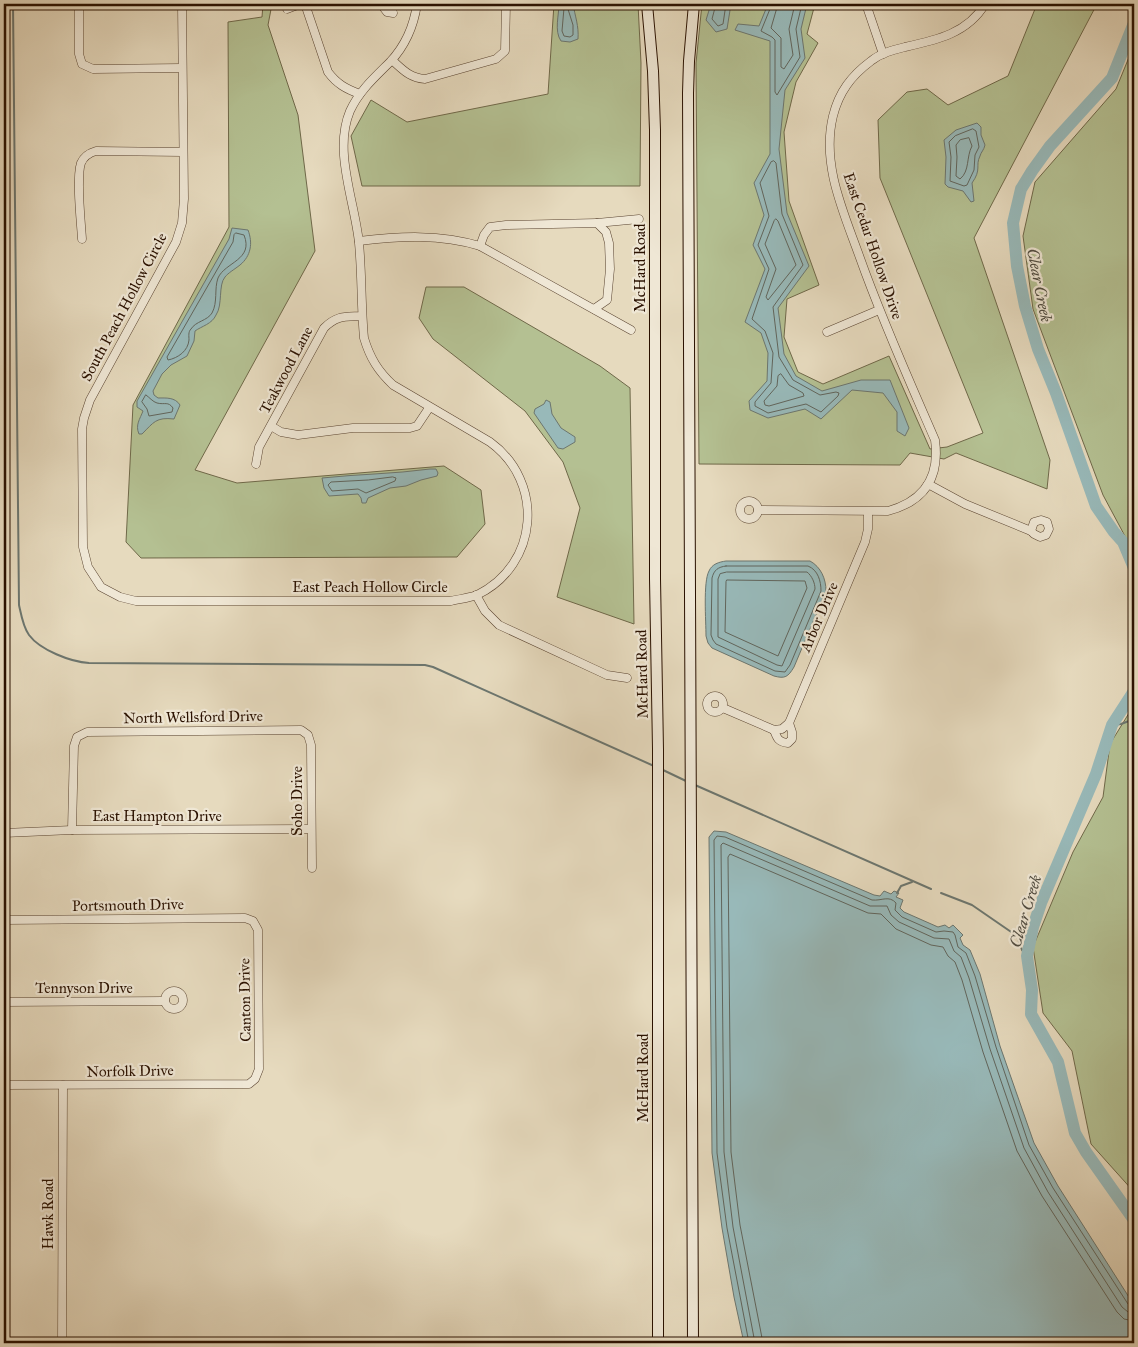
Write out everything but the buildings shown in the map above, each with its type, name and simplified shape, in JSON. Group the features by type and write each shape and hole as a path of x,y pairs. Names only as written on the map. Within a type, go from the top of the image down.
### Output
{"main road":[{"name":"McHard Road","path":"647,4 653,71 655,130 654,579 658,749 658,1343"},
{"path":"693,1343 688,93 694,4"}],"street":[{"path":"79,4 79,54 82,64 94,69 182,68"},
{"name":"South Peach Hollow Circle","path":"100,587 88,568 83,547 82,438 84,418 96,389 176,242 182,223 184,210 182,4"},
{"path":"287,8 300,4"},
{"path":"305,4 328,72 342,86 360,94"},
{"path":"381,4 387,12 393,14"},
{"name":"East Peach Hollow Circle","path":"100,587 120,597 136,601 451,601 476,595 501,577 519,554 527,529 528,506 526,494 518,473 498,448 393,385 381,374 368,351 364,338 359,242 343,142 344,131 350,111 360,94 392,60 410,33 417,4"},
{"path":"392,60 406,73 415,78 424,78 496,59 505,51 506,4"},
{"path":"866,4 883,54"},
{"name":"East Cedar Hollow Drive","path":"928,484 932,478 937,455 935,440 879,310 836,190 832,169 831,134 833,117 842,90 850,79 872,60 883,54 943,38 959,31 980,13 985,4"},
{"path":"82,239 80,170 84,158 96,151 183,152"},
{"path":"480,246 484,235 490,228 506,225 597,223 639,219"},
{"path":"594,309 607,300 610,269 606,232 597,223"},
{"path":"359,242 426,236 454,239 480,246 631,330"},
{"path":"827,332 879,310"},
{"name":"Teakwood Lane","path":"256,464 259,447 324,328 332,320 341,317 362,316"},
{"path":"271,426 280,432 298,435 353,428 410,428 417,426 429,408"},
{"path":"758,510 888,512 898,509 915,499 928,484 965,504 1031,531"},
{"name":"Arbor Drive","path":"778,729 789,723 865,542 868,529 868,512"},
{"path":"476,595 485,611 499,625 607,675 627,678"},
{"path":"723,708 778,729 777,739 788,743 792,739 789,723"},
{"name":"North Wellsford Drive","path":"72,830 74,746 77,737 87,732 301,730 308,735"},
{"name":"Soho Drive","path":"308,735 311,745 310,829 312,868"},
{"name":"East Hampton Drive","path":"4,833 72,830 310,829"},
{"name":"Portsmouth Drive","path":"4,920 244,918 253,921"},
{"name":"Canton Drive","path":"253,921 258,930 259,1069 255,1079"},
{"name":"Tennyson Drive","path":"4,1002 165,1001"},
{"name":"Norfolk Drive","path":"4,1085 250,1084 255,1079"},
{"name":"Hawk Road","path":"62,1343 63,1085"}],"green space":[{"path":"263,4 272,4 268,25 298,115 315,251 195,470 237,483 444,466 481,490 485,524 457,557 141,558 126,542 133,405 229,227 228,22 262,17"},
{"path":"554,4 638,4 641,63 640,186 362,186 351,136 371,100 407,122 548,94"},
{"path":"702,4 815,4 807,34 818,43 796,82 784,132 789,201 819,285 787,299 784,337 798,372 823,384 889,356 930,449 947,447 983,433 880,178 878,120 907,92 927,89 948,105 1008,76 1037,4 1097,4 974,238 1050,460 1047,489 956,453 944,459 910,453 900,465 699,464 696,63"},
{"path":"1134,45 1134,553 1103,495 1033,309 1023,236 1035,182 1116,89"},
{"path":"426,287 464,287 600,366 630,388 634,624 557,597 580,508 563,462 525,411 433,339 419,318"},
{"path":"1134,705 1134,1192 1091,1144 1072,1051 1043,1013 1033,947 1073,852 1103,797 1110,744"}],"water":[{"path":"559,4 573,4 578,39 570,42 561,41 557,28"},
{"path":"711,4 731,4 727,29 716,32 706,20"},
{"path":"768,4 807,4 801,29 805,58 785,90 779,149 787,213 809,266 778,308 784,354 796,376 822,391 861,380 890,380 909,428 905,436 897,431 897,412 883,393 852,390 821,419 805,409 768,418 750,410 749,401 767,381 768,353 761,333 745,322 765,269 753,245 764,215 754,183 770,154 770,41 735,30 738,24 759,26"},
{"path":"977,123 981,127 981,135 985,145 979,159 977,174 972,183 974,201 971,202 963,191 948,187 945,184 946,157 944,140 956,130"},
{"path":"232,228 248,230 251,244 247,258 225,277 218,311 214,318 195,331 194,341 187,356 171,365 162,374 153,391 154,395 158,398 173,399 178,402 180,405 174,419 159,420 142,434 139,434 139,419 143,411 137,407 137,401 229,239"},
{"path":"546,400 550,402 552,414 561,428 575,437 575,442 563,449 558,448 534,413 535,409 544,404"},
{"path":"436,469 437,476 406,486 390,488 368,498 366,503 362,503 358,494 329,496 324,488 322,478 403,472"},
{"path":"726,561 810,561 822,574 826,591 794,667 786,676 774,676 712,648 708,643 705,612 707,576 714,565"},
{"path":"714,831 726,832 874,895 880,896 884,891 891,894 894,891 899,893 896,897 903,900 900,908 904,912 938,927 945,925 949,928 953,925 963,935 960,938 963,945 970,950 980,974 1000,1046 1034,1143 1058,1186 1134,1305 1134,1343 744,1343 722,1228 712,1153 709,837"}],"waterway":[{"path":"13,4 19,605 29,635 40,646 56,654 89,663 425,665 654,766"},
{"name":"Clear Creek","path":"1134,23 1112,78 1050,146 1021,189 1013,223 1017,266 1025,306 1038,349 1056,393 1096,506 1123,542 1134,568"},
{"name":"Clear Creek","path":"1134,691 1112,725 1096,774 1041,903 1033,927 1027,956 1032,990 1031,1014 1058,1062 1075,1133 1086,1152 1134,1220"},
{"path":"1112,725 1129,721"},
{"path":"663,770 686,781"},
{"path":"695,785 931,889"},
{"path":"897,893 901,886 912,882"},
{"path":"941,893 972,905 1017,936 1022,950 1027,956"}]}
